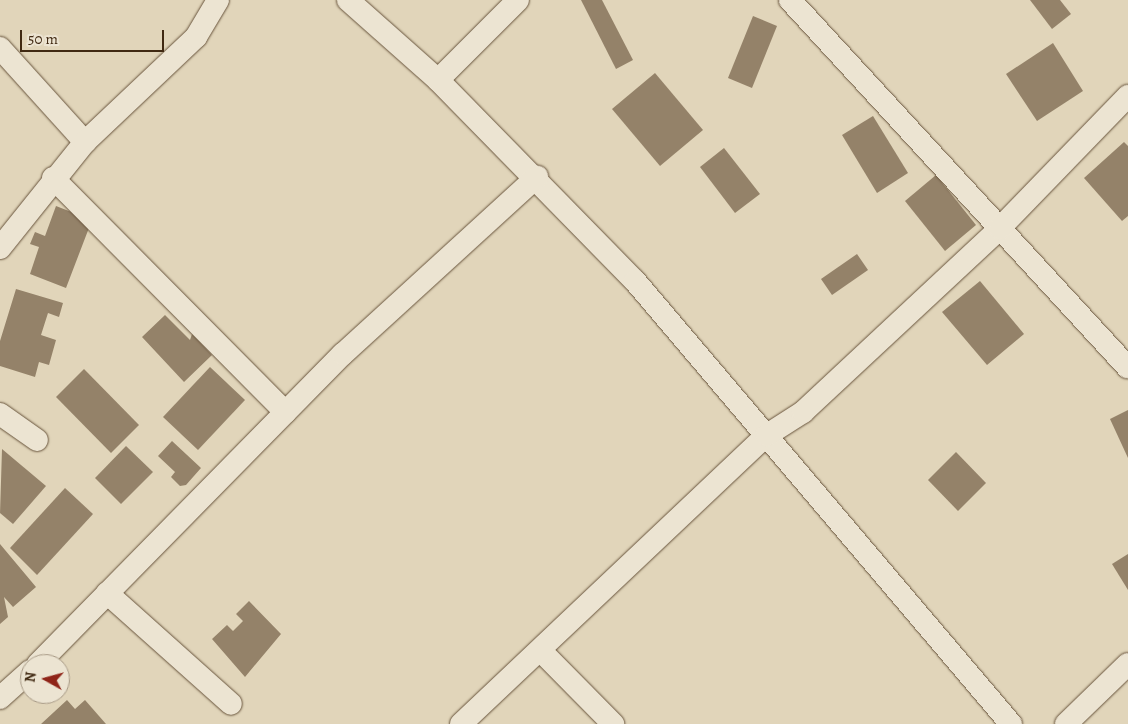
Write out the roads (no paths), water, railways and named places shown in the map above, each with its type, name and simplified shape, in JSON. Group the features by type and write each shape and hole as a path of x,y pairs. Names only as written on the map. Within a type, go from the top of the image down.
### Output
{"street":[{"path":"0,248 53,178 85,142 169,66 196,37 218,0"},
{"path":"348,0 438,80 537,177 635,281 1011,724"},
{"path":"438,80 518,0"},
{"path":"790,0 1128,367"},
{"path":"0,48 85,142"},
{"path":"461,724 541,651 767,435 803,412 1000,228 1128,96"},
{"path":"48,654 285,412 415,285 537,177"},
{"path":"53,178 285,412"},
{"path":"0,414 37,440"},
{"path":"107,593 231,704"},
{"path":"541,651 613,724"},
{"path":"1066,724 1128,664"},
{"path":"0,698 20,681"}]}
